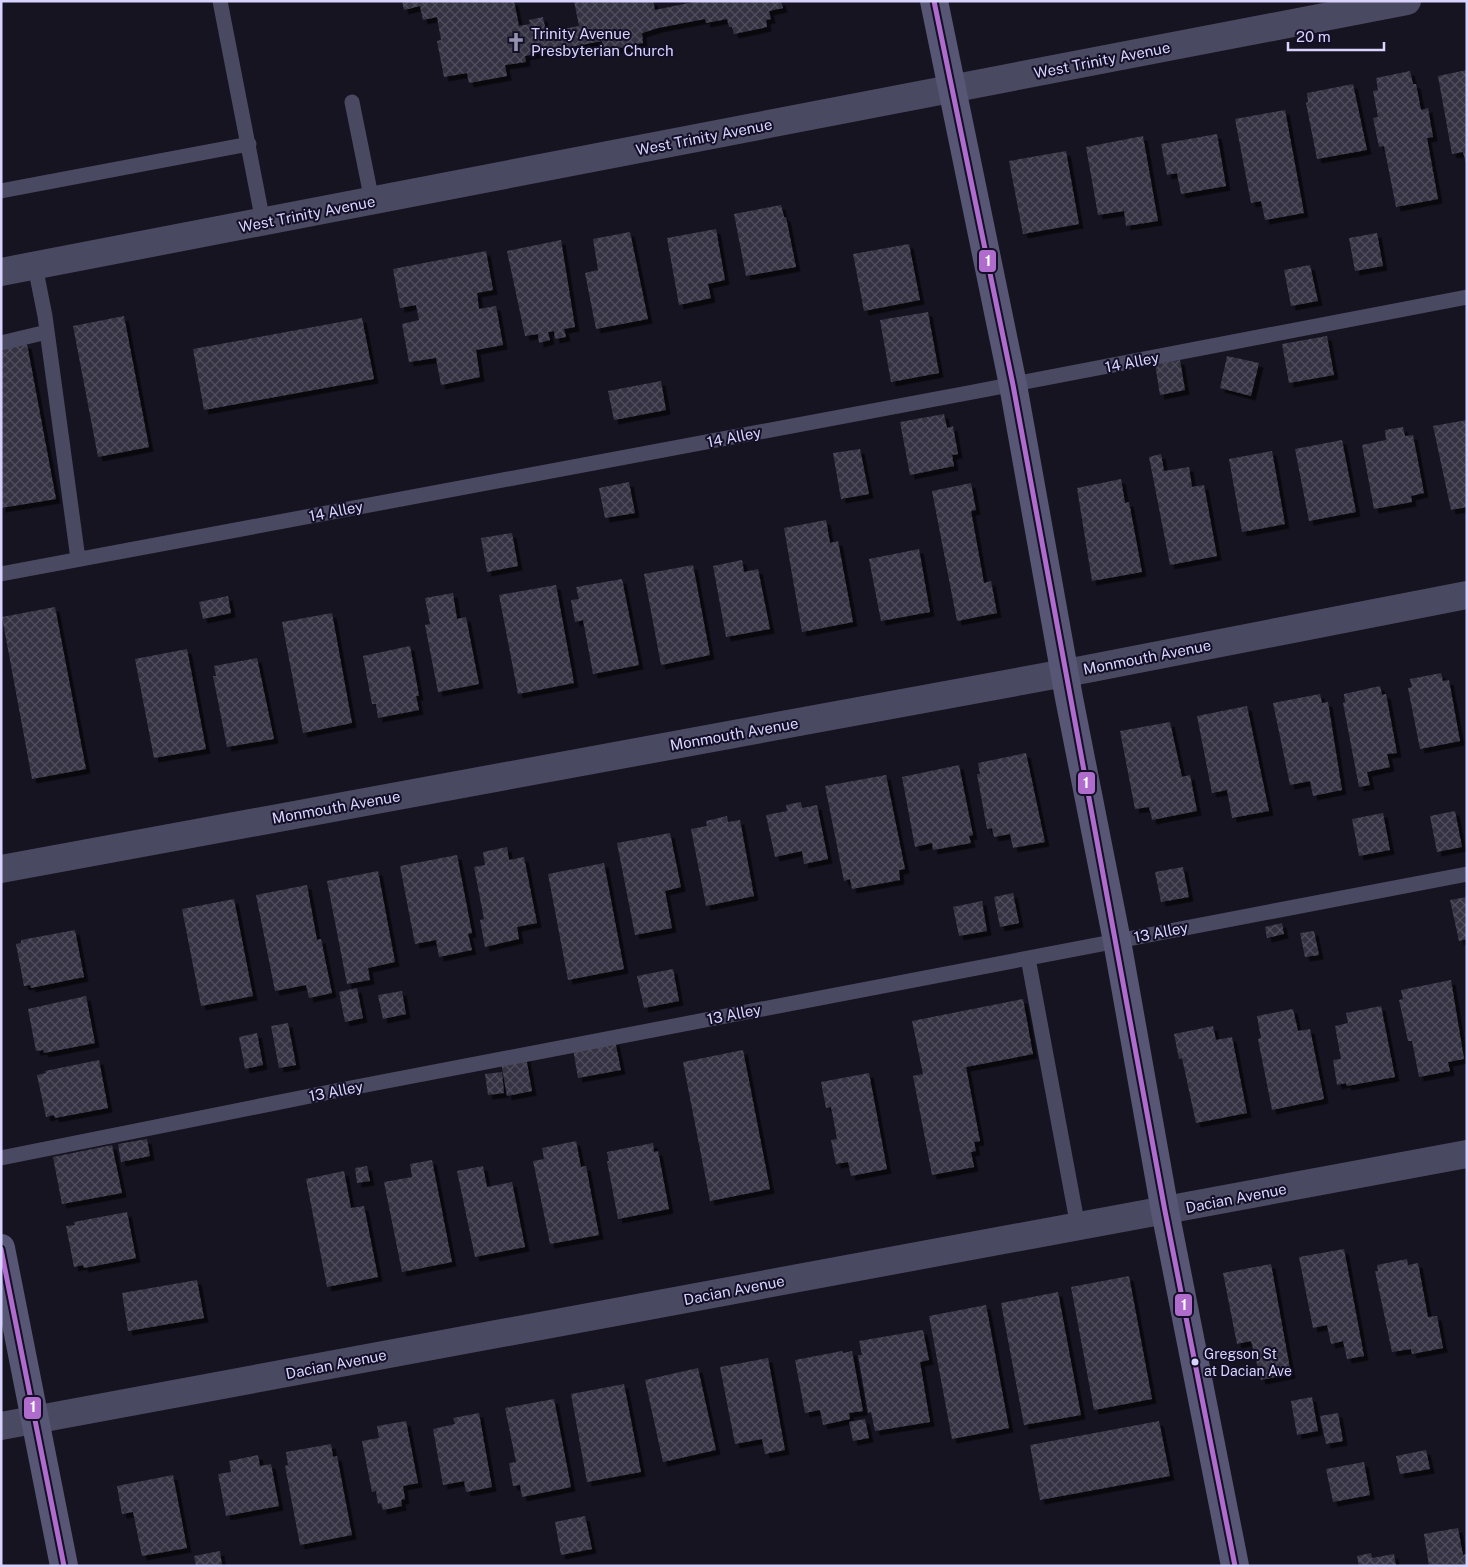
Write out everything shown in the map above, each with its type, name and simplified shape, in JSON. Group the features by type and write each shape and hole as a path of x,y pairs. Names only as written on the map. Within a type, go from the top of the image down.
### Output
{"main road":[{"path":"934,1 1013,385 1064,673 1117,941 1165,1211 1235,1566"},
{"path":"1,1248 64,1566"}],"street":[{"name":"West Trinity Avenue","path":"1,272 1407,1"},
{"name":"Monmouth Avenue","path":"1,869 1064,673 1467,595"},
{"name":"Dacian Avenue","path":"1,1426 1467,1154"}],"lane":[{"path":"220,1 263,222"},
{"path":"352,102 372,201"},
{"path":"1,191 248,144"},
{"path":"35,266 47,332 78,559"},
{"name":"14 Alley","path":"1,574 1013,385 1467,297"},
{"path":"1,343 47,332"},
{"name":"13 Alley","path":"1,1158 340,1090 1467,874"},
{"path":"1028,958 1078,1227"}],"building":[{"name":"Trinity Avenue Presbyterian Church","path":"402,1 514,1 519,26 530,24 529,20 543,17 546,32 579,26 574,1 653,1 655,10 698,1 781,1 783,8 769,11 771,19 766,20 767,27 734,34 732,27 729,27 727,19 706,23 705,19 642,33 643,43 604,51 602,41 525,56 526,62 505,65 507,76 469,83 467,73 444,77 437,41 441,40 437,17 423,20 420,6 404,10"},
{"path":"1467,70 1466,164 1463,152 1452,154 1438,76"},
{"path":"1410,71 1413,84 1416,84 1421,110 1428,108 1433,137 1427,138 1438,199 1396,207 1384,146 1379,147 1373,118 1378,117 1373,91 1378,90 1376,78"},
{"path":"1353,84 1367,150 1317,159 1306,103 1308,102 1307,93"},
{"path":"1285,110 1304,213 1265,220 1261,201 1251,203 1235,119"},
{"path":"1217,134 1226,186 1181,194 1177,173 1167,175 1161,144"},
{"path":"1143,136 1158,221 1126,226 1124,211 1098,215 1086,147"},
{"path":"1066,151 1079,224 1023,234 1009,161"},
{"path":"781,205 784,217 786,217 796,267 746,276 734,214"},
{"path":"716,229 725,280 708,284 711,298 679,305 667,238"},
{"path":"630,232 648,319 596,329 585,273 598,270 593,239"},
{"path":"1377,233 1383,266 1355,271 1349,238"},
{"path":"561,240 575,327 564,329 566,337 555,339 554,331 548,332 550,340 539,343 538,334 525,336 507,251"},
{"path":"909,244 920,300 864,311 853,254"},
{"path":"486,251 493,290 477,293 479,309 496,306 503,345 476,350 480,377 441,385 436,358 409,362 402,324 419,320 416,305 400,308 393,269"},
{"path":"1310,265 1318,301 1291,306 1284,270"},
{"path":"928,312 939,373 891,382 880,320"},
{"path":"124,316 149,447 98,457 73,326"},
{"path":"362,318 374,379 204,410 193,349"},
{"path":"1327,336 1334,375 1289,383 1282,344"},
{"path":"27,344 56,499 1,508 1,349"},
{"path":"1227,356 1259,363 1251,396 1220,388"},
{"path":"1180,360 1185,390 1160,395 1155,364"},
{"path":"661,381 666,410 614,420 608,391"},
{"path":"944,414 947,428 953,426 958,454 952,455 954,466 910,475 900,422"},
{"path":"1467,420 1467,507 1451,510 1433,426"},
{"path":"1403,427 1405,436 1413,435 1424,493 1411,496 1412,502 1374,509 1362,445 1386,440 1385,430"},
{"path":"1342,440 1356,512 1309,521 1295,449"},
{"path":"860,449 869,494 841,499 833,453"},
{"path":"1272,451 1285,524 1242,532 1229,459"},
{"path":"1161,454 1164,471 1189,467 1192,487 1204,485 1217,556 1170,565 1149,457"},
{"path":"1121,479 1125,503 1129,502 1142,572 1092,581 1077,488"},
{"path":"629,482 635,513 605,518 599,488"},
{"path":"971,483 976,510 971,511 984,583 991,581 997,613 957,621 932,491"},
{"path":"826,520 830,543 838,541 853,622 802,632 784,528"},
{"path":"512,533 518,566 487,572 481,538"},
{"path":"919,549 930,612 881,621 869,559"},
{"path":"742,560 744,572 758,569 770,629 726,637 713,566"},
{"path":"693,565 710,655 661,665 644,574"},
{"path":"622,579 639,665 593,674 583,620 575,622 571,600 579,599 576,587"},
{"path":"556,585 574,683 518,694 499,595"},
{"path":"453,593 457,619 466,617 479,684 438,692 425,625 430,624 425,598"},
{"path":"228,596 231,613 203,619 199,602"},
{"path":"55,607 86,769 32,779 2,617"},
{"path":"332,613 352,723 303,733 282,622"},
{"path":"410,646 419,696 416,696 419,710 378,718 376,704 372,704 363,656"},
{"path":"187,649 206,749 154,758 135,659"},
{"path":"257,658 274,739 227,747 213,676 216,676 214,666"},
{"path":"1441,673 1443,681 1449,680 1460,741 1420,749 1408,688 1412,687 1410,679"},
{"path":"1380,686 1382,695 1386,694 1397,753 1387,754 1390,767 1367,772 1370,785 1359,787 1343,703 1345,702 1344,694"},
{"path":"1320,694 1322,703 1328,702 1342,790 1313,796 1310,781 1290,785 1273,703"},
{"path":"1247,706 1269,811 1232,818 1227,790 1212,793 1197,716"},
{"path":"1170,722 1182,777 1190,775 1197,811 1152,820 1149,807 1135,809 1120,731"},
{"path":"1026,753 1045,842 1013,848 1010,834 994,837 992,828 987,829 977,774 980,774 978,763"},
{"path":"959,765 973,835 969,836 971,843 933,850 932,843 915,847 902,777"},
{"path":"886,775 905,869 899,870 900,880 852,889 850,879 844,881 825,786"},
{"path":"801,802 802,808 817,805 828,859 804,864 802,851 775,857 766,815 787,811 786,805"},
{"path":"1455,811 1462,847 1437,852 1430,816"},
{"path":"1383,813 1390,850 1359,856 1352,819"},
{"path":"727,816 728,822 740,820 754,896 706,906 691,829 707,826 706,821"},
{"path":"670,833 681,887 665,891 672,928 635,935 617,843"},
{"path":"507,847 509,860 524,857 537,923 517,927 519,939 485,947 480,920 484,919 474,867 485,865 483,852"},
{"path":"457,855 472,933 468,934 472,950 439,957 436,940 415,944 400,866"},
{"path":"604,863 624,969 568,980 548,874"},
{"path":"1183,867 1189,897 1161,902 1155,872"},
{"path":"378,871 395,962 368,968 370,980 347,984 327,881"},
{"path":"307,885 317,940 321,939 332,993 309,998 306,985 275,991 256,895"},
{"path":"1013,893 1019,923 1000,927 994,897"},
{"path":"1467,897 1467,939 1459,941 1450,900"},
{"path":"234,899 253,996 201,1006 182,909"},
{"path":"982,901 987,931 959,936 953,907"},
{"path":"1282,923 1284,934 1267,938 1265,927"},
{"path":"75,930 84,977 31,988 30,985 24,986 16,944 21,943 21,940"},
{"path":"1314,931 1319,955 1305,957 1300,933"},
{"path":"673,969 679,1001 644,1008 637,976"},
{"path":"1451,980 1464,1059 1448,1062 1450,1071 1419,1077 1412,1041 1408,1041 1399,1000 1403,999 1401,990"},
{"path":"357,988 363,1018 345,1022 339,992"},
{"path":"402,991 406,1014 383,1019 378,995"},
{"path":"86,996 95,1043 44,1053 43,1050 36,1051 28,1009"},
{"path":"1023,999 1033,1054 966,1067 980,1141 974,1142 976,1151 971,1152 974,1167 932,1175 913,1076 923,1074 912,1021"},
{"path":"1381,1006 1395,1077 1347,1086 1346,1083 1337,1085 1333,1060 1341,1059 1335,1026 1348,1023 1346,1013"},
{"path":"1293,1009 1298,1031 1310,1029 1324,1099 1272,1110 1258,1039 1261,1038 1257,1016"},
{"path":"288,1023 296,1065 279,1068 271,1026"},
{"path":"1213,1026 1216,1040 1232,1037 1247,1113 1196,1123 1182,1058 1179,1059 1174,1034"},
{"path":"257,1033 263,1065 245,1069 239,1037"},
{"path":"615,1041 621,1070 578,1078 573,1049"},
{"path":"743,1050 770,1189 710,1201 683,1062"},
{"path":"526,1057 532,1091 507,1096 501,1062"},
{"path":"99,1060 108,1108 55,1118 54,1115 46,1117 37,1075 46,1073 45,1071"},
{"path":"502,1072 504,1093 488,1095 485,1074"},
{"path":"869,1073 887,1169 851,1176 848,1162 836,1164 831,1140 837,1139 831,1107 826,1108 821,1082"},
{"path":"147,1139 150,1156 121,1162 118,1144"},
{"path":"576,1141 581,1167 586,1166 599,1235 550,1244 533,1161 544,1159 542,1148"},
{"path":"653,1143 654,1152 658,1151 669,1209 618,1219 607,1152"},
{"path":"112,1145 122,1193 62,1204 53,1157"},
{"path":"432,1160 452,1262 402,1272 384,1182 412,1177 410,1164"},
{"path":"367,1166 370,1181 357,1183 355,1168"},
{"path":"483,1166 487,1187 512,1182 525,1247 475,1257 457,1171"},
{"path":"344,1171 351,1208 364,1206 378,1277 327,1287 306,1179"},
{"path":"127,1212 136,1258 84,1268 83,1265 74,1267 66,1226 75,1225 74,1222"},
{"path":"1344,1249 1364,1356 1347,1359 1343,1341 1331,1344 1327,1325 1313,1328 1299,1257"},
{"path":"1407,1259 1408,1265 1418,1263 1428,1317 1437,1316 1443,1348 1412,1354 1411,1349 1392,1352 1375,1271 1378,1271 1377,1265"},
{"path":"1271,1264 1291,1374 1261,1380 1251,1341 1237,1344 1223,1273"},
{"path":"1129,1276 1152,1399 1094,1410 1071,1287"},
{"path":"197,1280 204,1318 128,1331 122,1293"},
{"path":"1058,1292 1081,1415 1024,1425 1001,1303"},
{"path":"986,1305 1009,1428 952,1439 929,1316"},
{"path":"923,1330 929,1360 920,1362 930,1422 875,1431 871,1412 868,1413 858,1355 862,1355 859,1341"},
{"path":"842,1351 843,1353 852,1351 863,1411 849,1413 850,1419 823,1425 820,1410 805,1413 795,1360"},
{"path":"768,1358 785,1450 765,1454 762,1439 735,1444 720,1367"},
{"path":"698,1368 716,1450 663,1462 645,1380"},
{"path":"624,1384 641,1472 587,1482 571,1394"},
{"path":"1312,1397 1318,1431 1297,1435 1291,1401"},
{"path":"554,1399 571,1487 522,1497 520,1485 513,1486 509,1463 516,1462 505,1408"},
{"path":"479,1413 492,1487 466,1492 464,1481 443,1485 433,1429 455,1424 453,1418"},
{"path":"1338,1413 1343,1441 1326,1444 1320,1416"},
{"path":"865,1419 869,1438 853,1441 849,1422"},
{"path":"406,1421 418,1483 403,1486 405,1499 401,1500 402,1506 383,1510 381,1503 378,1504 376,1491 372,1492 362,1441 379,1438 377,1426"},
{"path":"1159,1421 1170,1476 1040,1500 1030,1445"},
{"path":"331,1444 333,1457 337,1456 352,1535 300,1545 285,1466 288,1465 286,1452"},
{"path":"1426,1450 1430,1469 1400,1474 1396,1456"},
{"path":"258,1455 260,1466 271,1464 279,1506 226,1516 218,1474 231,1472 229,1461"},
{"path":"1364,1462 1370,1495 1333,1502 1326,1469"},
{"path":"173,1475 187,1548 142,1556 133,1512 122,1514 117,1486"},
{"path":"585,1516 592,1549 561,1555 555,1522"},
{"path":"1458,1528 1463,1555 1467,1554 1467,1566 1429,1566 1424,1534"},
{"path":"220,1551 222,1566 196,1566 194,1556"},
{"path":"1371,1553 1372,1558 1394,1554 1396,1566 1359,1566 1357,1556"}],"transit line":[{"name":"1","path":"934,1 1013,385 1165,1211 1235,1566"},
{"name":"1","path":"1,1249 64,1566"}],"place":[{"name":"Trinity Avenue Presbyterian Church","path":"516,42"},
{"name":"Gregson St at Dacian Ave","path":"1195,1362"}]}
